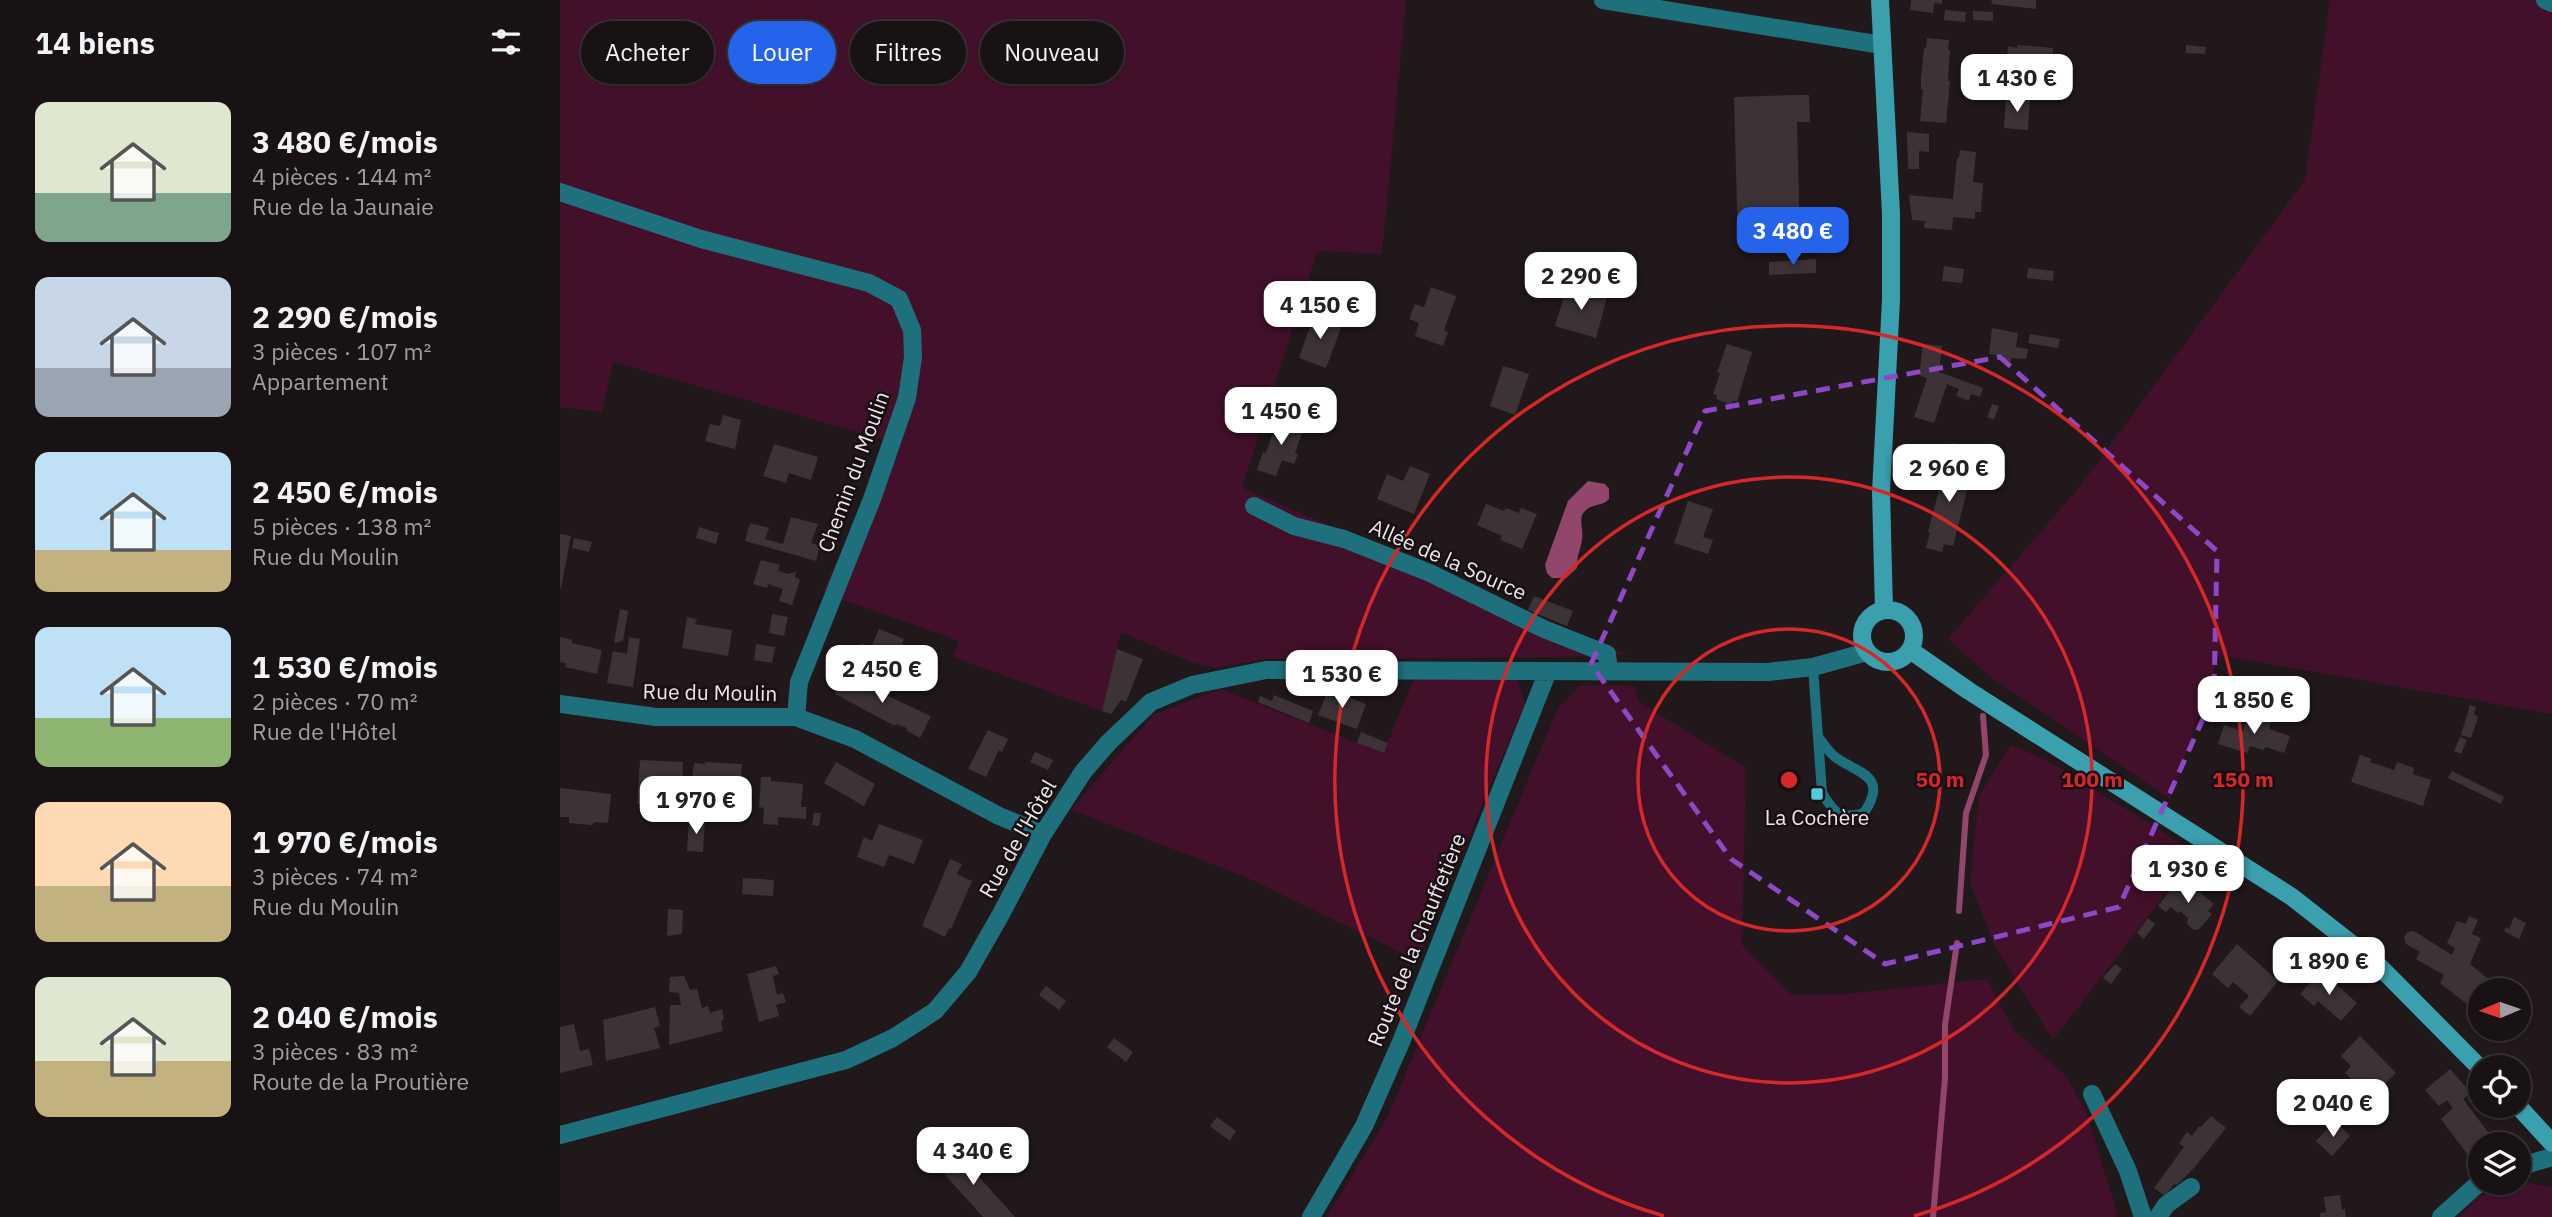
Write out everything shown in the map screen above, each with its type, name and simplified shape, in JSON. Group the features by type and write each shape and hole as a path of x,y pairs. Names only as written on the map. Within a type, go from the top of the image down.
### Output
{"main road":[{"path":"1880,0 1891,214 1891,300 1881,492 1884,610"},
{"path":"1884,610 1896,611 1906,617 1912,628 1914,639 1910,650 1901,659 1889,662 1877,660 1867,652 1862,639 1864,626 1872,615 1884,610"},
{"path":"1910,650 1969,691 2292,897 2376,963 2468,1056"},
{"path":"2529,1118 2552,1143"}],"street":[{"path":"1604,0 1882,45"},
{"path":"2546,0 2552,3"},
{"name":"Chemin du Moulin","path":"560,192 701,239 869,283 899,299 912,330 913,357 907,398 872,499 799,682 796,717"},
{"name":"Allée de la Source","path":"1254,506 1294,526 1344,539 1430,573 1544,629 1607,654 1609,671"},
{"name":"Rue de l'Hôtel","path":"560,1135 846,1060 904,1031 935,1011 968,972 1002,914 1043,834 1083,772 1108,743 1152,702 1192,685 1266,670 1768,671 1813,667 1867,652"},
{"name":"Route de la Chauffetière","path":"1311,1217 1370,1114 1548,671"},
{"name":"Rue du Moulin","path":"560,704 656,717 796,717 855,739 999,816 1043,834"},
{"path":"2092,1094 2127,1171 2143,1217"},
{"path":"2531,1163 2552,1157"},
{"path":"2158,1217 2166,1205 2192,1187"},
{"path":"2441,1217 2468,1193"}],"lane":[{"path":"1813,667 1822,793 1833,810 1843,816 1852,817 1864,813 1874,795 1871,781 1860,770 1836,759 1819,738"}],"highlighted area":[{"path":"2000,357 2217,551 2214,694 2119,907 1885,964 1731,859 1591,664 1705,411"}],"shaded area":[{"path":"560,0 1406,0 1382,254 1317,251 1242,488 1626,654 1265,659 1217,668 1191,662 1121,632 1102,711 953,657 959,641 838,598 823,590 856,522 885,440 613,362 602,412 560,407"},
{"path":"2330,0 2552,0 2552,714 2219,655 2170,799 1988,675 1948,639 2081,485 2305,180"},
{"path":"1303,394 1329,403 1324,416 1298,407"},
{"path":"1588,481 1605,484 1609,489 1609,499 1590,507 1582,515 1577,568 1566,578 1552,578 1545,565 1568,501"},
{"path":"1517,678 1525,703 1417,960 1246,877 1071,810 1153,715 1220,689 1383,753 1414,679"},
{"path":"1580,685 1634,686 1639,702 1746,768 1742,945 1791,995 1847,994 1987,979 2013,1029 2068,1078 2088,1117 2118,1217 1327,1217 1388,1116 1557,710"},
{"path":"2011,745 2048,761 2197,853 2053,1040 1994,945 1970,882 1979,796"},
{"path":"2531,1184 2552,1187 2552,1217 2459,1217 2478,1197 2531,1195"}],"building":[{"path":"1911,0 1942,0 1942,4 1934,3 1933,13 1910,10"},
{"path":"1992,0 2036,0 2036,9 1991,4"},
{"path":"1945,10 1966,12 1965,22 1944,20"},
{"path":"1973,11 1993,12 1993,21 1973,20"},
{"path":"1927,38 1949,40 1950,81 1946,123 1920,121 1923,90 1921,79"},
{"path":"2017,45 2053,48 2051,75 2006,68 2008,46 2018,48"},
{"path":"2186,45 2206,47 2205,54 2186,53"},
{"path":"1809,95 1810,122 1797,122 1800,242 1738,244 1734,97"},
{"path":"2006,98 2030,100 2028,130 2004,128"},
{"path":"1907,132 1929,134 1929,152 1919,151 1919,169 1908,169"},
{"path":"1960,150 1976,152 1973,182 1983,183 1981,212 1975,212 1975,219 1953,217 1952,230 1924,228 1925,221 1912,220 1909,195 1953,199"},
{"path":"1816,259 1816,273 1769,275 1769,262"},
{"path":"1944,266 1964,269 1962,283 1942,281"},
{"path":"2028,268 2054,271 2053,281 2027,278"},
{"path":"1567,286 1607,297 1596,338 1555,326"},
{"path":"1431,287 1456,296 1444,330 1448,332 1443,346 1415,336 1419,323 1409,319 1415,304 1424,307"},
{"path":"1314,315 1342,325 1326,368 1299,358"},
{"path":"1992,328 2018,333 2016,347 2028,349 2026,359 2011,358 2011,362 2004,360 2004,356 1989,354"},
{"path":"2030,334 2060,339 2058,348 2028,343"},
{"path":"1727,344 1752,352 1737,402 1733,401 1731,405 1716,399 1717,395 1713,394"},
{"path":"1923,344 1942,346 1939,372 1983,388 1980,397 1971,394 1969,401 1956,396 1959,389 1947,384 1934,423 1914,417 1927,378 1919,375"},
{"path":"1503,366 1529,374 1515,415 1490,406"},
{"path":"1992,404 1999,406 1994,420 1987,417"},
{"path":"723,415 741,420 735,449 705,441 710,424 720,426"},
{"path":"1279,416 1304,428 1294,464 1282,460 1276,476 1257,470"},
{"path":"1951,443 1955,443 1950,460 1973,466 1953,546 1944,544 1942,552 1926,548"},
{"path":"774,444 818,457 811,480 789,473 786,483 763,476"},
{"path":"1410,466 1430,474 1414,514 1377,499 1387,474 1403,481"},
{"path":"1688,501 1713,509 1703,537 1713,540 1708,554 1674,543"},
{"path":"1486,504 1504,511 1506,508 1519,513 1521,508 1537,514 1522,549 1500,540 1502,536 1477,525"},
{"path":"791,517 818,524 811,543 820,546 816,561 745,541 750,523 769,528 765,539 783,544"},
{"path":"699,527 719,533 716,544 696,538"},
{"path":"560,534 571,536 561,588 560,588"},
{"path":"574,538 592,542 589,552 572,548"},
{"path":"761,560 780,565 778,571 788,574 796,572 795,577 800,580 792,605 779,601 783,589 768,584 767,588 753,584"},
{"path":"1534,596 1573,611 1567,626 1528,610"},
{"path":"620,609 628,611 623,641 614,643"},
{"path":"772,614 788,617 784,636 769,633"},
{"path":"687,617 697,619 695,624 732,630 728,656 682,648"},
{"path":"879,629 904,639 902,644 925,653 916,676 898,669 894,677 854,661 861,643 871,647"},
{"path":"560,637 572,640 572,643 602,650 597,674 565,667 566,663 560,662"},
{"path":"629,637 640,639 633,687 607,683 613,651 627,654"},
{"path":"756,644 775,647 772,663 754,660"},
{"path":"1117,649 1143,659 1126,702 1121,700 1111,714 1102,711"},
{"path":"852,668 862,672 858,682 931,716 920,738 907,731 907,728 896,724 895,726 835,694"},
{"path":"1328,690 1366,704 1357,729 1318,715"},
{"path":"1274,695 1313,711 1309,723 1258,702 1260,696 1272,701"},
{"path":"2470,705 2476,707 2474,714 2478,717 2471,738 2461,735"},
{"path":"2250,711 2272,719 2269,729 2290,736 2284,753 2250,746 2247,753 2218,744 2224,725 2243,731"},
{"path":"988,730 1008,739 1002,752 999,750 986,777 968,769"},
{"path":"1361,732 1388,743 1384,753 1357,743"},
{"path":"2460,737 2467,740 2461,754 2454,751"},
{"path":"1035,752 1053,760 1048,770 1030,762"},
{"path":"2360,755 2372,759 2370,762 2394,770 2397,762 2414,768 2413,774 2431,780 2423,806 2351,782"},
{"path":"640,760 683,762 682,789 650,787 649,805 637,804"},
{"path":"836,762 875,784 864,806 824,783"},
{"path":"694,763 742,764 737,803 726,806 716,801 717,791 691,791"},
{"path":"2452,771 2504,797 2501,804 2448,778"},
{"path":"761,777 771,777 771,781 803,784 801,807 806,807 806,819 778,817 778,825 763,824 764,808 759,807"},
{"path":"560,788 611,794 608,823 569,823 569,817 560,817"},
{"path":"814,813 821,813 819,826 812,825"},
{"path":"689,820 705,821 703,852 687,851"},
{"path":"879,824 923,840 914,864 889,855 884,867 857,857 864,837 872,841"},
{"path":"950,859 962,864 957,874 972,881 945,937 922,926"},
{"path":"743,878 774,880 773,896 742,894"},
{"path":"2178,880 2214,904 2208,911 2212,914 2199,929 2194,930 2187,924 2188,918 2180,911 2178,913 2171,907 2166,912 2158,906"},
{"path":"668,909 683,910 682,934 667,936"},
{"path":"2469,916 2478,920 2472,934 2481,938 2470,964 2487,978 2468,978 2468,1005 2440,983 2444,975 2416,959 2420,952 2406,944 2404,938 2407,932 2414,931 2452,955 2455,948 2447,943 2457,921 2466,924"},
{"path":"2514,917 2526,923 2519,939 2504,931 2506,927 2509,929"},
{"path":"2148,918 2155,924 2144,939 2137,933"},
{"path":"2237,944 2278,981 2250,1016 2239,1007 2249,996 2233,982 2228,988 2212,974"},
{"path":"2115,964 2122,969 2111,984 2103,978"},
{"path":"776,966 779,974 773,976 777,995 783,993 786,1002 776,1005 779,1016 759,1022 747,974"},
{"path":"2318,973 2328,982 2330,979 2357,1003 2341,1021 2318,1001 2314,1006 2300,994"},
{"path":"684,976 690,990 697,989 702,1008 708,1006 710,1013 722,1009 723,1031 669,1045 670,1005 681,1005 679,993 669,992 670,977"},
{"path":"1046,986 1066,1001 1059,1010 1039,995"},
{"path":"655,1007 660,1026 654,1028 660,1048 606,1061 603,1020"},
{"path":"574,1024 580,1051 589,1049 593,1065 560,1073 560,1027"},
{"path":"2360,1036 2396,1073 2371,1097 2345,1073 2351,1066 2341,1056"},
{"path":"1114,1038 1133,1052 1126,1062 1107,1047"},
{"path":"2450,1069 2468,1090 2468,1095 2463,1099 2468,1106 2468,1118 2477,1118 2488,1132 2468,1132 2468,1155 2441,1119 2453,1108 2447,1100 2439,1106 2425,1090"},
{"path":"2211,1116 2226,1128 2193,1169 2177,1185 2174,1184 2165,1196 2154,1188 2184,1147 2179,1143 2187,1132 2192,1136"},
{"path":"1217,1117 1236,1131 1230,1141 1210,1126"},
{"path":"2335,1121 2350,1136 2332,1156 2316,1141"},
{"path":"954,1149 1015,1217 983,1217 937,1166"},
{"path":"2340,1195 2346,1217 2320,1217 2320,1213 2326,1212 2324,1197"}],"waterway":[{"path":"1959,911 1966,813 1986,755 1983,716"},
{"path":"1933,1217 1945,1078 1945,1025 1957,943"}],"place":[{"name":"La Cochère","path":"1817,794"}]}
